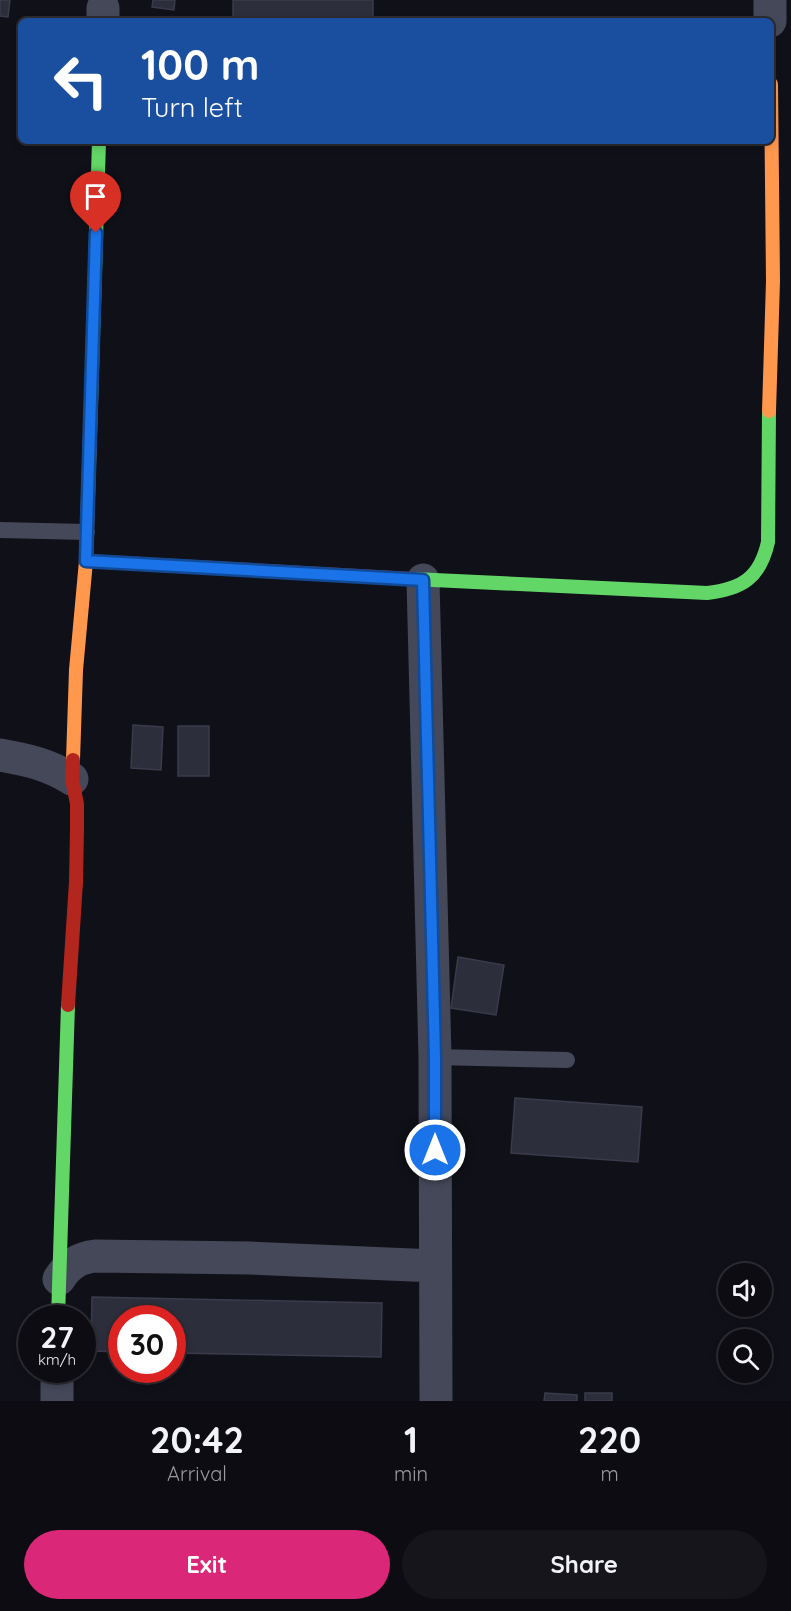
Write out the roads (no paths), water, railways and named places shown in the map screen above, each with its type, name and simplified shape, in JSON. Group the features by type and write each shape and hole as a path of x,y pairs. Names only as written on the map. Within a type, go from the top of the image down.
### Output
{"street":[{"path":"770,0 770,18"},
{"path":"86,561 706,593 723,591 741,585 757,572 765,556 768,542 768,465 782,281 774,138"},
{"path":"58,1305 69,984 76,882 77,829 72,779 76,670 86,561 99,144"},
{"path":"423,580 435,1057 436,1401"},
{"path":"0,755 30,760 55,768 72,779"},
{"path":"59,1278 73,1262 95,1256 249,1258 435,1266"},
{"path":"57,1383 57,1401"}],"lane":[{"path":"0,531 87,532"},
{"path":"435,1057 567,1060"}]}
